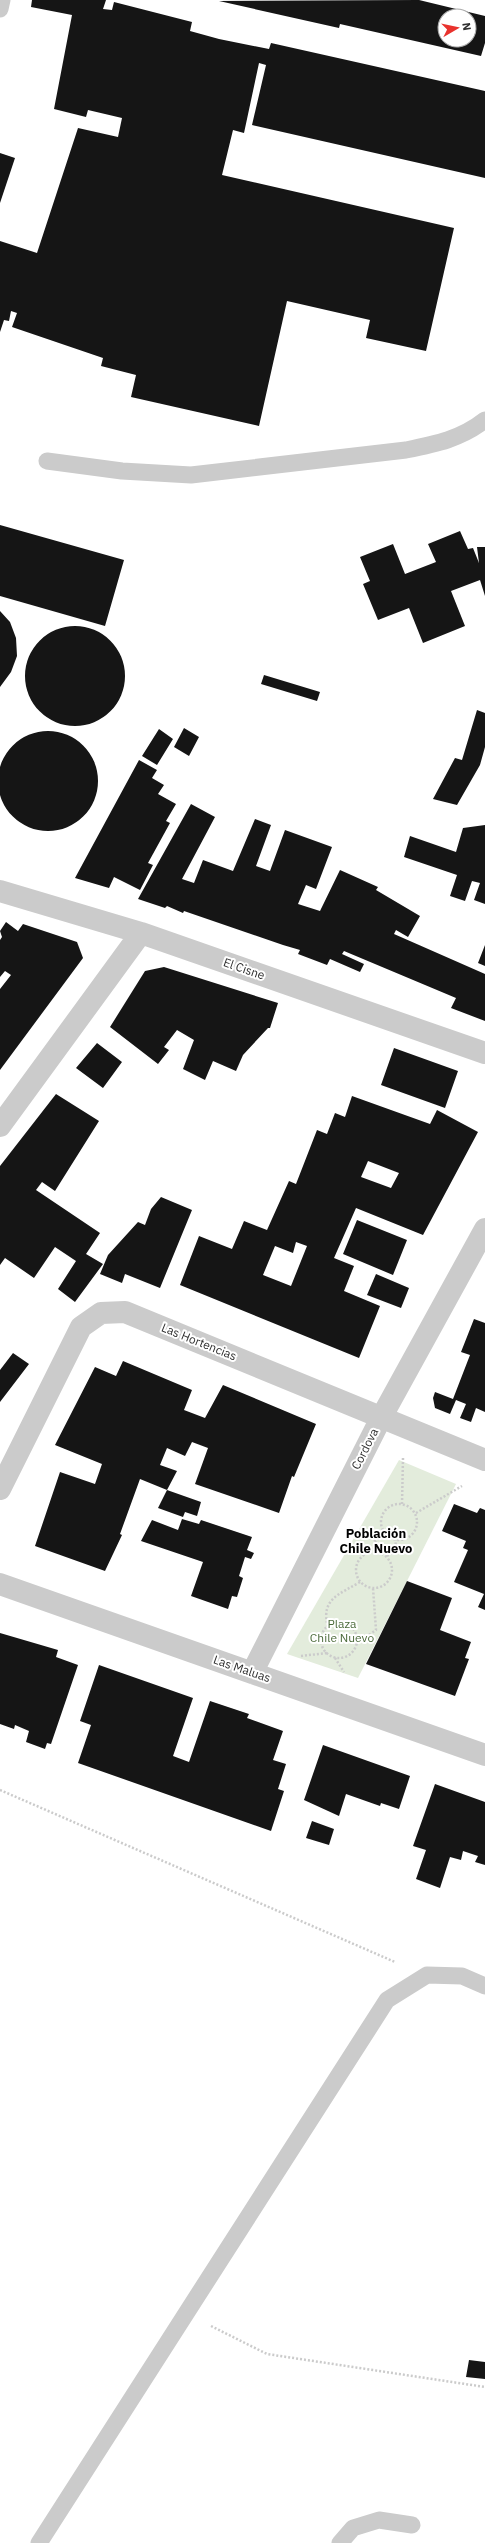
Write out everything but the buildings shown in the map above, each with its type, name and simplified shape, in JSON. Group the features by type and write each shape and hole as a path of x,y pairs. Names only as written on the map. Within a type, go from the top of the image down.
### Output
{"street":[{"name":"El Cisne","path":"0,891 141,933 485,1053"},
{"path":"0,1126 141,933"},
{"name":"Cordova","path":"252,1673 382,1418 485,1229"},
{"name":"Las Hortencias","path":"0,1489 81,1327 102,1313 125,1312 485,1460"},
{"name":"Las Maluas","path":"0,1584 485,1755"}],"lane":[{"path":"0,9 2,0"},
{"path":"47,461 122,471 191,476 406,450 440,444 469,433 485,420"},
{"path":"39,2543 387,2000 427,1975 462,1976 485,1986"},
{"path":"340,2543 353,2528 379,2520 412,2525"}],"path":[{"path":"402,1504 403,1457"},
{"path":"416,1513 462,1486"},
{"path":"402,1504 416,1513 418,1521 417,1529 411,1537 402,1541 392,1540 383,1533 380,1522 384,1512 392,1505 402,1504"},
{"path":"351,1529 376,1541"},
{"path":"374,1552 376,1541 383,1533"},
{"path":"387,1556 395,1551 396,1540"},
{"path":"374,1552 387,1556 393,1568 392,1576 386,1584 374,1588 367,1587 360,1582 355,1569 359,1559 367,1553 374,1552"},
{"path":"328,1627 326,1610 329,1602 360,1582"},
{"path":"356,1644 376,1630 374,1588"},
{"path":"334,1658 344,1658 352,1653 356,1644 356,1635 351,1627 338,1623 328,1627 321,1636 322,1646 326,1653 334,1658 339,1667 347,1675"},
{"path":"294,1656 326,1653"},
{"path":"0,1790 427,1975"},
{"path":"185,2314 267,2354 485,2387"}],"green space":[{"name":"Plaza Chile Nuevo","path":"399,1460 456,1484 358,1678 287,1654"}],"district":[{"name":"Población Chile Nuevo","path":"376,1540"}]}
